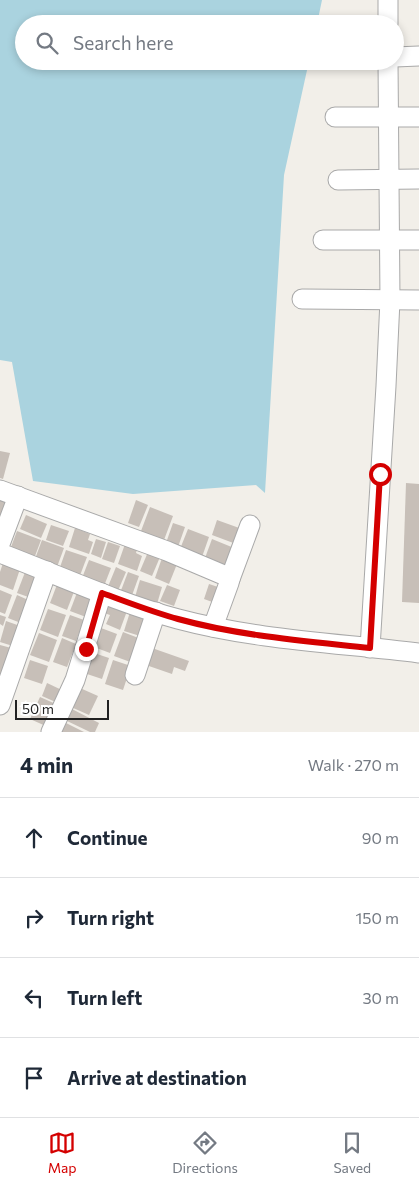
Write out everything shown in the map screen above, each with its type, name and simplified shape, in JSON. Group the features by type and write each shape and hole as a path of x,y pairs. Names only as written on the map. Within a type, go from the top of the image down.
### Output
{"street":[{"path":"388,0 388,15"},
{"path":"404,57 419,56"},
{"path":"370,648 390,300 388,70"},
{"path":"335,117 419,117"},
{"path":"338,180 419,179"},
{"path":"323,240 419,240"},
{"path":"302,300 419,300"},
{"path":"0,490 167,551 230,579"},
{"path":"0,544 18,496"},
{"path":"213,627 250,525"},
{"path":"0,553 102,593 177,619 271,637 419,653"},
{"path":"0,705 47,571"},
{"path":"51,732 75,680 102,593"},
{"path":"136,675 156,612"}],"water":[{"path":"0,0 322,0 319,15 15,15 15,70 307,70 284,175 265,493 256,485 133,494 33,481 12,362 0,360"}],"building":[{"path":"0,451 10,453 3,479 0,478"},
{"path":"406,483 419,484 419,603 402,602"},
{"path":"0,498 8,501 0,523"},
{"path":"136,500 148,505 139,527 128,523"},
{"path":"150,507 173,516 164,540 141,531"},
{"path":"26,515 47,524 41,538 20,529"},
{"path":"217,520 242,529 236,544 212,535"},
{"path":"173,523 185,527 178,547 166,543"},
{"path":"51,525 69,531 63,546 46,540"},
{"path":"75,528 90,534 88,540 93,542 89,554 69,547"},
{"path":"188,529 209,537 202,557 180,549"},
{"path":"17,531 41,540 35,556 11,547"},
{"path":"96,539 106,542 101,558 91,554"},
{"path":"212,539 234,548 226,567 205,558"},
{"path":"42,540 64,548 57,567 35,559"},
{"path":"108,542 120,546 114,563 102,559"},
{"path":"125,544 137,549 136,553 142,556 137,571 118,564"},
{"path":"66,550 87,557 79,578 59,570"},
{"path":"148,552 160,557 152,576 140,571"},
{"path":"162,558 177,564 169,584 155,578"},
{"path":"4,560 21,566 13,590 0,585 0,572"},
{"path":"89,560 111,568 104,586 82,578"},
{"path":"27,567 44,573 34,599 17,593"},
{"path":"116,567 126,572 117,593 107,589"},
{"path":"128,572 139,576 131,598 120,593"},
{"path":"140,580 162,587 157,604 135,597"},
{"path":"58,582 75,589 67,610 50,603"},
{"path":"209,584 221,588 215,603 204,599"},
{"path":"167,585 180,590 174,606 160,601"},
{"path":"0,590 12,595 5,614 0,612"},
{"path":"78,590 93,596 86,617 70,611"},
{"path":"17,595 35,603 26,625 8,618"},
{"path":"108,603 127,611 120,630 106,624 110,615 104,613"},
{"path":"48,609 66,615 58,637 40,630"},
{"path":"130,612 147,618 140,636 124,631"},
{"path":"0,615 6,617 3,626 0,624"},
{"path":"70,615 84,620 76,641 62,636"},
{"path":"6,621 23,627 16,647 0,642"},
{"path":"101,628 117,634 110,653 94,647"},
{"path":"123,632 141,639 133,663 114,656"},
{"path":"39,633 57,640 49,662 30,655"},
{"path":"62,638 76,644 67,667 53,662"},
{"path":"0,645 15,649 9,675 0,673"},
{"path":"152,648 189,661 185,671 174,667 172,674 146,665"},
{"path":"91,652 109,658 102,679 84,673"},
{"path":"30,660 48,666 42,684 24,678"},
{"path":"113,660 131,666 123,690 105,684"},
{"path":"47,683 66,692 60,704 42,696"},
{"path":"80,688 98,696 89,715 71,707"},
{"path":"40,697 58,705 48,727 30,719"},
{"path":"70,708 99,723 95,732 90,732 65,720"},
{"path":"66,723 84,732 61,732"}],"route":[{"path":"86,649 102,593 177,619 213,627 271,637 370,648 380,474"}]}
